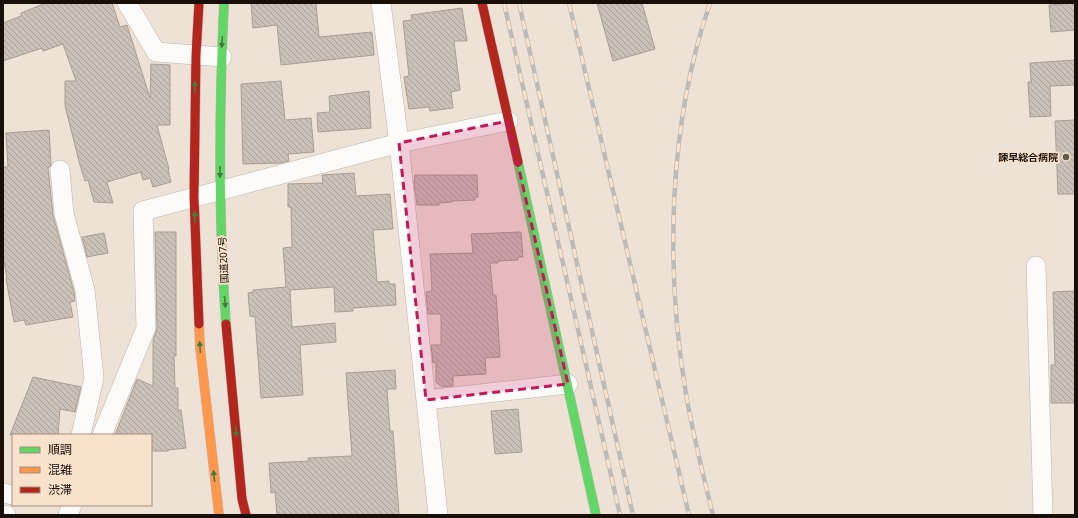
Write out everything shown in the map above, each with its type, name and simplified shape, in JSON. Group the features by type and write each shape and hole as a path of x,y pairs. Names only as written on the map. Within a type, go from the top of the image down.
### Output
{"street":[{"path":"127,3 156,52 222,57"},
{"path":"199,3 196,55 194,197 200,347 218,515"},
{"name":"国道207号","path":"224,3 220,191 224,295 242,499 246,515"},
{"path":"381,3 399,143 438,515"},
{"path":"482,3 596,515"},
{"path":"102,434 146,328 143,210 399,143 508,121"},
{"path":"60,170 64,214 85,290 94,378 81,434"},
{"path":"1036,266 1043,515"},
{"path":"426,400 568,384"}],"highlighted area":[{"path":"508,121 568,384 426,400 399,143"}],"building":[{"path":"46,3 112,3 120,27 127,25 150,98 151,64 170,65 170,125 157,125 171,182 153,187 150,178 143,180 141,172 107,182 113,203 94,202 88,180 85,181 80,165 65,106 65,81 76,81 63,44 43,51 42,48 3,61 3,23 21,16 21,13"},
{"path":"251,3 316,3 319,37 372,32 374,55 281,65 277,25 253,28"},
{"path":"597,3 642,3 655,49 613,61"},
{"path":"1075,3 1075,30 1051,32 1049,5"},
{"path":"462,8 467,41 454,41 460,90 451,92 453,108 430,111 429,107 409,109 404,77 409,76 403,21 412,20 411,15"},
{"path":"1075,60 1075,85 1050,86 1051,116 1030,117 1028,82 1031,82 1030,63"},
{"path":"281,81 285,120 311,118 314,152 288,154 289,161 281,163 243,164 241,84"},
{"path":"369,91 371,128 318,132 317,113 330,112 329,96"},
{"name":"諫早総合病院","path":"1075,120 1075,194 1058,194 1055,121"},
{"path":"49,130 51,164 50,167 48,167 53,215 74,292 75,301 70,302 73,317 26,325 24,320 14,322 3,255 3,167 8,167 6,133"},
{"path":"354,173 356,196 390,194 393,229 373,230 377,282 389,281 389,284 395,284 396,305 353,308 353,311 335,312 334,287 290,290 292,327 335,323 336,342 300,345 303,395 261,398 255,317 250,316 248,293 253,292 253,290 286,287 283,248 292,247 291,207 288,207 288,184 323,183 322,175"},
{"path":"415,175 477,175 478,197 475,197 475,200 452,201 439,203 439,205 417,205 414,182"},
{"path":"155,232 176,232 176,356 174,356 175,388 178,388 178,410 181,410 186,448 168,451 152,451 152,434 115,434 137,379 153,386 153,341 157,328"},
{"path":"521,232 523,257 518,257 518,260 490,263 493,295 496,295 500,357 485,358 486,374 453,376 453,386 442,387 436,382 436,362 433,363 431,345 441,345 441,314 428,314 426,292 432,291 430,254 473,253 471,234"},
{"path":"104,233 108,253 87,257 82,237"},
{"path":"1075,291 1075,403 1051,403 1051,365 1055,365 1053,292"},
{"path":"395,370 396,389 387,389 390,431 393,431 399,515 277,515 275,492 271,493 269,463 309,461 308,458 352,456 346,373"},
{"path":"33,377 81,387 75,412 60,409 58,434 10,435"},
{"path":"518,409 522,452 495,454 491,411"}],"railway":[{"path":"504,3 620,515"},
{"path":"519,3 633,515"},
{"path":"569,3 689,515"},
{"path":"710,3 696,50 678,147 674,197 673,247 679,346 686,394 695,440 713,515"}],"traffic: fast":[{"path":"224,3 220,164 223,284 226,324"},
{"path":"518,162 596,515"}],"traffic: slow":[{"path":"199,324 200,347 219,515"}],"traffic: jam":[{"path":"199,3 196,55 194,197 199,324"},
{"path":"482,3 518,162"},
{"path":"226,324 242,499 246,515"}],"place":[{"name":"諫早総合病院","path":"1066,157"}]}
